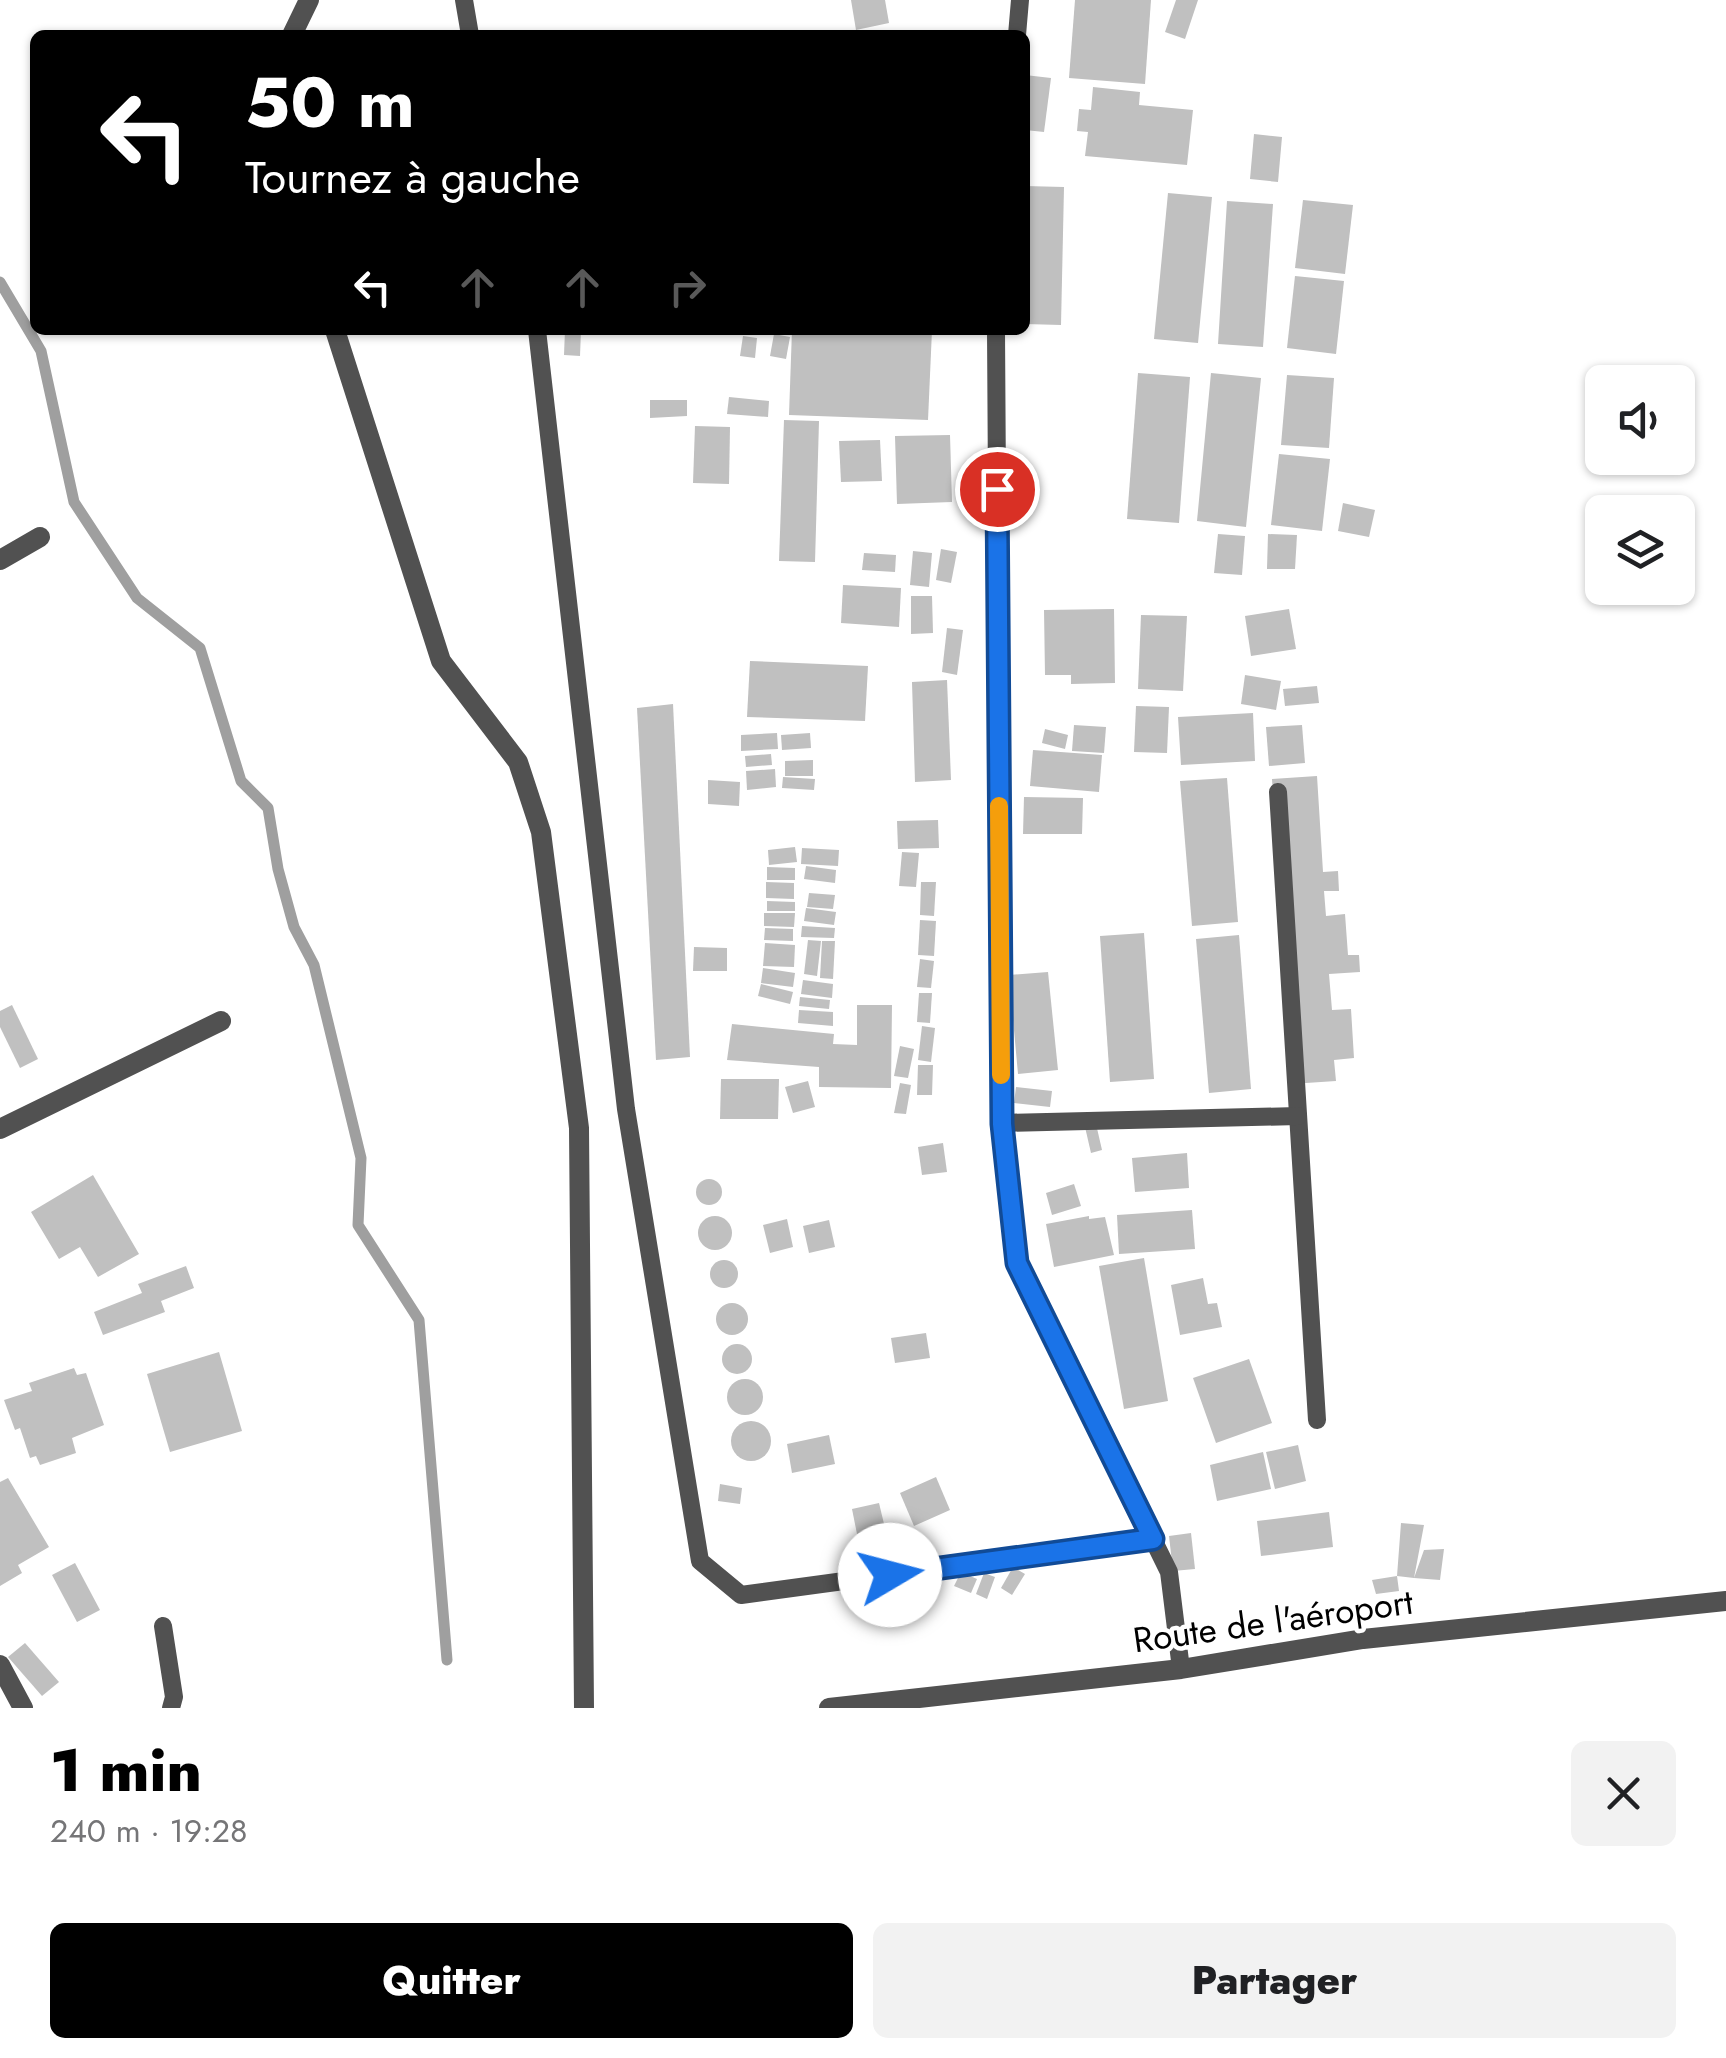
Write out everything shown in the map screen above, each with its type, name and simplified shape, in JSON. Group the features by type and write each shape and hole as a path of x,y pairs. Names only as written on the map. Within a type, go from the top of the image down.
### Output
{"street":[{"path":"294,30 309,0"},
{"path":"337,335 441,662 518,762 542,832 579,1128 584,1708"},
{"path":"0,560 40,537"},
{"path":"0,1128 221,1020"},
{"name":"Route de l'aéroport","path":"829,1708 1181,1669 1363,1638 1726,1601"},
{"path":"0,1665 23,1708"}],"lane":[{"path":"464,0 469,30"},
{"path":"1018,30 1020,0"},
{"path":"538,335 626,1109 700,1561 741,1595 1153,1539"},
{"path":"996,335 1002,1124 1017,1263 1169,1572 1181,1669"},
{"path":"1278,792 1317,1420"},
{"path":"1002,1124 1298,1116"},
{"path":"163,1626 174,1697 171,1708"}],"building":[{"path":"851,0 885,0 889,23 856,30"},
{"path":"1075,0 1151,0 1145,84 1069,78"},
{"path":"1176,0 1198,0 1185,39 1165,32"},
{"path":"1030,76 1051,78 1044,132 1030,131"},
{"path":"1093,87 1140,92 1139,105 1193,110 1187,165 1085,156 1088,132 1077,131 1079,109 1091,110"},
{"path":"1254,134 1282,137 1278,182 1250,179"},
{"path":"1030,186 1064,187 1061,325 1030,324"},
{"path":"1168,193 1212,197 1198,343 1154,339"},
{"path":"1303,200 1353,205 1345,274 1295,268"},
{"path":"1227,201 1273,204 1263,347 1218,344"},
{"path":"1295,276 1344,281 1336,354 1287,348"},
{"path":"565,335 581,335 580,356 564,355"},
{"path":"774,335 790,337 786,359 770,356"},
{"path":"792,335 932,335 928,420 789,415"},
{"path":"743,336 757,338 755,358 740,356"},
{"path":"1138,373 1190,377 1179,523 1127,519"},
{"path":"1211,373 1261,378 1246,527 1197,521"},
{"path":"1287,375 1334,378 1329,448 1281,445"},
{"path":"729,397 769,401 768,417 727,414"},
{"path":"650,400 687,400 687,416 650,418"},
{"path":"784,420 819,421 815,562 779,561"},
{"path":"695,426 730,427 729,484 693,483"},
{"path":"950,435 952,502 897,504 895,436"},
{"path":"880,440 882,481 841,482 839,441"},
{"path":"1279,454 1330,459 1322,531 1271,525"},
{"path":"1343,503 1375,510 1369,537 1338,531"},
{"path":"1218,534 1245,536 1242,575 1214,573"},
{"path":"1268,534 1297,535 1295,569 1267,569"},
{"path":"941,549 957,552 951,583 936,580"},
{"path":"913,551 932,553 929,587 910,585"},
{"path":"864,553 896,555 895,572 862,570"},
{"path":"843,585 901,588 899,627 841,623"},
{"path":"911,596 932,596 933,633 911,634"},
{"path":"1114,609 1115,683 1071,684 1071,675 1045,675 1044,610"},
{"path":"1289,609 1296,649 1251,656 1245,616"},
{"path":"1141,615 1187,616 1183,691 1138,689"},
{"path":"947,628 963,630 957,675 942,672"},
{"path":"750,661 868,666 865,721 747,717"},
{"path":"1245,675 1281,681 1276,710 1241,704"},
{"path":"947,680 951,780 915,782 912,682"},
{"path":"1317,686 1319,703 1285,706 1283,689"},
{"path":"673,704 690,1057 656,1060 637,708"},
{"path":"1136,706 1169,707 1167,753 1134,752"},
{"path":"1253,713 1255,761 1181,765 1178,717"},
{"path":"1074,725 1106,727 1104,753 1072,751"},
{"path":"1302,725 1305,763 1269,766 1266,727"},
{"path":"1045,729 1068,735 1065,749 1042,743"},
{"path":"777,733 778,749 741,751 741,735"},
{"path":"810,733 811,748 782,750 781,735"},
{"path":"1033,750 1102,755 1099,792 1030,786"},
{"path":"771,754 772,765 746,767 745,756"},
{"path":"813,760 813,776 785,776 785,761"},
{"path":"775,769 776,787 747,790 746,771"},
{"path":"1317,776 1323,872 1338,871 1339,891 1324,891 1326,916 1345,914 1348,955 1359,955 1360,972 1329,974 1332,1010 1351,1009 1354,1058 1334,1060 1336,1081 1291,1084 1272,779"},
{"path":"783,777 815,779 814,790 782,788"},
{"path":"1227,778 1238,922 1192,926 1180,781"},
{"path":"708,780 740,782 739,806 708,804"},
{"path":"1024,797 1083,798 1082,834 1023,834"},
{"path":"938,820 939,848 898,849 897,821"},
{"path":"795,847 797,862 769,865 768,850"},
{"path":"802,848 839,850 838,866 801,864"},
{"path":"902,852 919,853 916,887 899,886"},
{"path":"806,866 836,870 835,883 804,879"},
{"path":"767,867 795,868 795,880 767,880"},
{"path":"766,882 794,883 794,899 766,898"},
{"path":"921,882 936,882 934,916 920,915"},
{"path":"809,893 835,895 833,909 807,907"},
{"path":"767,901 795,902 795,911 767,911"},
{"path":"806,908 836,912 834,925 804,921"},
{"path":"764,913 795,913 794,927 764,926"},
{"path":"920,920 936,921 934,956 918,955"},
{"path":"802,926 835,928 834,938 801,937"},
{"path":"765,928 793,929 793,941 764,940"},
{"path":"1144,933 1154,1079 1110,1082 1100,936"},
{"path":"1239,935 1251,1089 1209,1093 1196,939"},
{"path":"808,940 821,941 817,976 804,974"},
{"path":"822,941 835,941 833,979 820,978"},
{"path":"765,943 795,945 794,967 763,966"},
{"path":"694,947 727,948 727,971 693,971"},
{"path":"920,959 934,961 931,988 917,987"},
{"path":"763,968 795,973 793,987 761,983"},
{"path":"1048,972 1058,1070 1018,1074 1009,975"},
{"path":"803,980 833,984 832,998 801,994"},
{"path":"761,984 793,992 790,1004 758,996"},
{"path":"919,993 932,993 930,1023 917,1022"},
{"path":"800,997 830,1000 829,1009 799,1006"},
{"path":"12,1005 38,1059 20,1068 0,1027 0,1011"},
{"path":"857,1005 892,1005 891,1088 819,1087 819,1067 727,1060 732,1024 834,1034 833,1044 857,1045"},
{"path":"799,1010 833,1012 833,1026 798,1023"},
{"path":"922,1026 935,1028 931,1062 918,1060"},
{"path":"900,1046 914,1049 908,1078 894,1076"},
{"path":"918,1065 933,1065 932,1095 917,1095"},
{"path":"721,1079 779,1079 778,1119 720,1119"},
{"path":"808,1081 815,1107 793,1113 785,1087"},
{"path":"900,1083 911,1085 906,1114 894,1113"},
{"path":"1016,1087 1052,1091 1050,1107 1014,1103"},
{"path":"1096,1124 1102,1150 1091,1153 1085,1127"},
{"path":"943,1143 947,1172 922,1175 918,1147"},
{"path":"1187,1153 1189,1188 1135,1192 1132,1158"},
{"path":"93,1175 139,1254 98,1277 80,1247 59,1259 31,1212"},
{"path":"709,1179 718,1183 722,1192 718,1201 709,1205 700,1201 696,1192 700,1183"},
{"path":"1074,1184 1081,1206 1052,1215 1046,1193"},
{"path":"1192,1210 1195,1249 1119,1254 1117,1215"},
{"path":"715,1216 727,1221 732,1233 727,1245 715,1250 703,1245 698,1233 703,1221"},
{"path":"1105,1217 1114,1255 1054,1267 1046,1224"},
{"path":"787,1219 793,1247 770,1253 763,1225"},
{"path":"829,1220 835,1247 809,1253 803,1226"},
{"path":"1144,1258 1168,1401 1124,1409 1099,1266"},
{"path":"724,1260 734,1264 738,1274 734,1284 724,1288 714,1284 710,1274 714,1264"},
{"path":"186,1266 194,1288 161,1301 165,1312 103,1335 94,1312 142,1293 138,1284"},
{"path":"1203,1278 1208,1304 1217,1303 1222,1327 1180,1335 1171,1285"},
{"path":"732,1303 743,1308 748,1319 743,1330 732,1335 721,1330 716,1319 721,1308"},
{"path":"926,1333 930,1358 895,1363 891,1338"},
{"path":"737,1344 747,1349 752,1359 747,1369 737,1374 727,1369 722,1359 727,1349"},
{"path":"219,1352 242,1431 170,1452 147,1374"},
{"path":"1249,1359 1272,1423 1216,1443 1193,1378"},
{"path":"74,1368 77,1375 86,1373 104,1425 72,1438 76,1453 40,1465 36,1456 30,1458 20,1428 15,1430 4,1400 32,1391 29,1383"},
{"path":"745,1379 757,1385 763,1397 757,1409 745,1415 733,1409 727,1397 733,1385"},
{"path":"751,1421 765,1427 771,1441 765,1455 751,1461 737,1455 731,1441 737,1427"},
{"path":"829,1435 835,1464 792,1473 787,1444"},
{"path":"1298,1445 1306,1481 1275,1489 1266,1452"},
{"path":"1263,1452 1271,1489 1217,1501 1210,1465"},
{"path":"936,1477 950,1510 914,1526 900,1493"},
{"path":"8,1478 49,1547 18,1565 22,1573 0,1586 0,1482"},
{"path":"720,1484 742,1488 740,1504 718,1501"},
{"path":"879,1503 885,1528 857,1534 852,1509"},
{"path":"1329,1512 1333,1547 1261,1556 1257,1521"},
{"path":"1401,1523 1424,1525 1414,1578 1397,1576"},
{"path":"1191,1533 1195,1569 1173,1571 1169,1536"},
{"path":"1444,1549 1440,1580 1414,1578 1424,1550"},
{"path":"75,1563 100,1610 77,1622 52,1575"},
{"path":"1013,1567 1025,1574 1012,1595 1001,1588"},
{"path":"961,1572 977,1579 971,1593 954,1586"},
{"path":"984,1573 995,1577 987,1599 976,1594"},
{"path":"1397,1576 1399,1591 1376,1594 1372,1580"},
{"path":"25,1643 59,1682 42,1696 8,1657"}],"waterway":[{"path":"0,282 30,332"},
{"path":"31,335 41,351 74,502 137,598 200,648 241,781 268,808 278,869 294,927 314,965 361,1158 358,1225 419,1320 447,1660"}],"slow traffic":[{"path":"999,806 1001,1075"}],"route":[{"path":"890,1575 1153,1539 1017,1263 1002,1124 997,489"}]}
